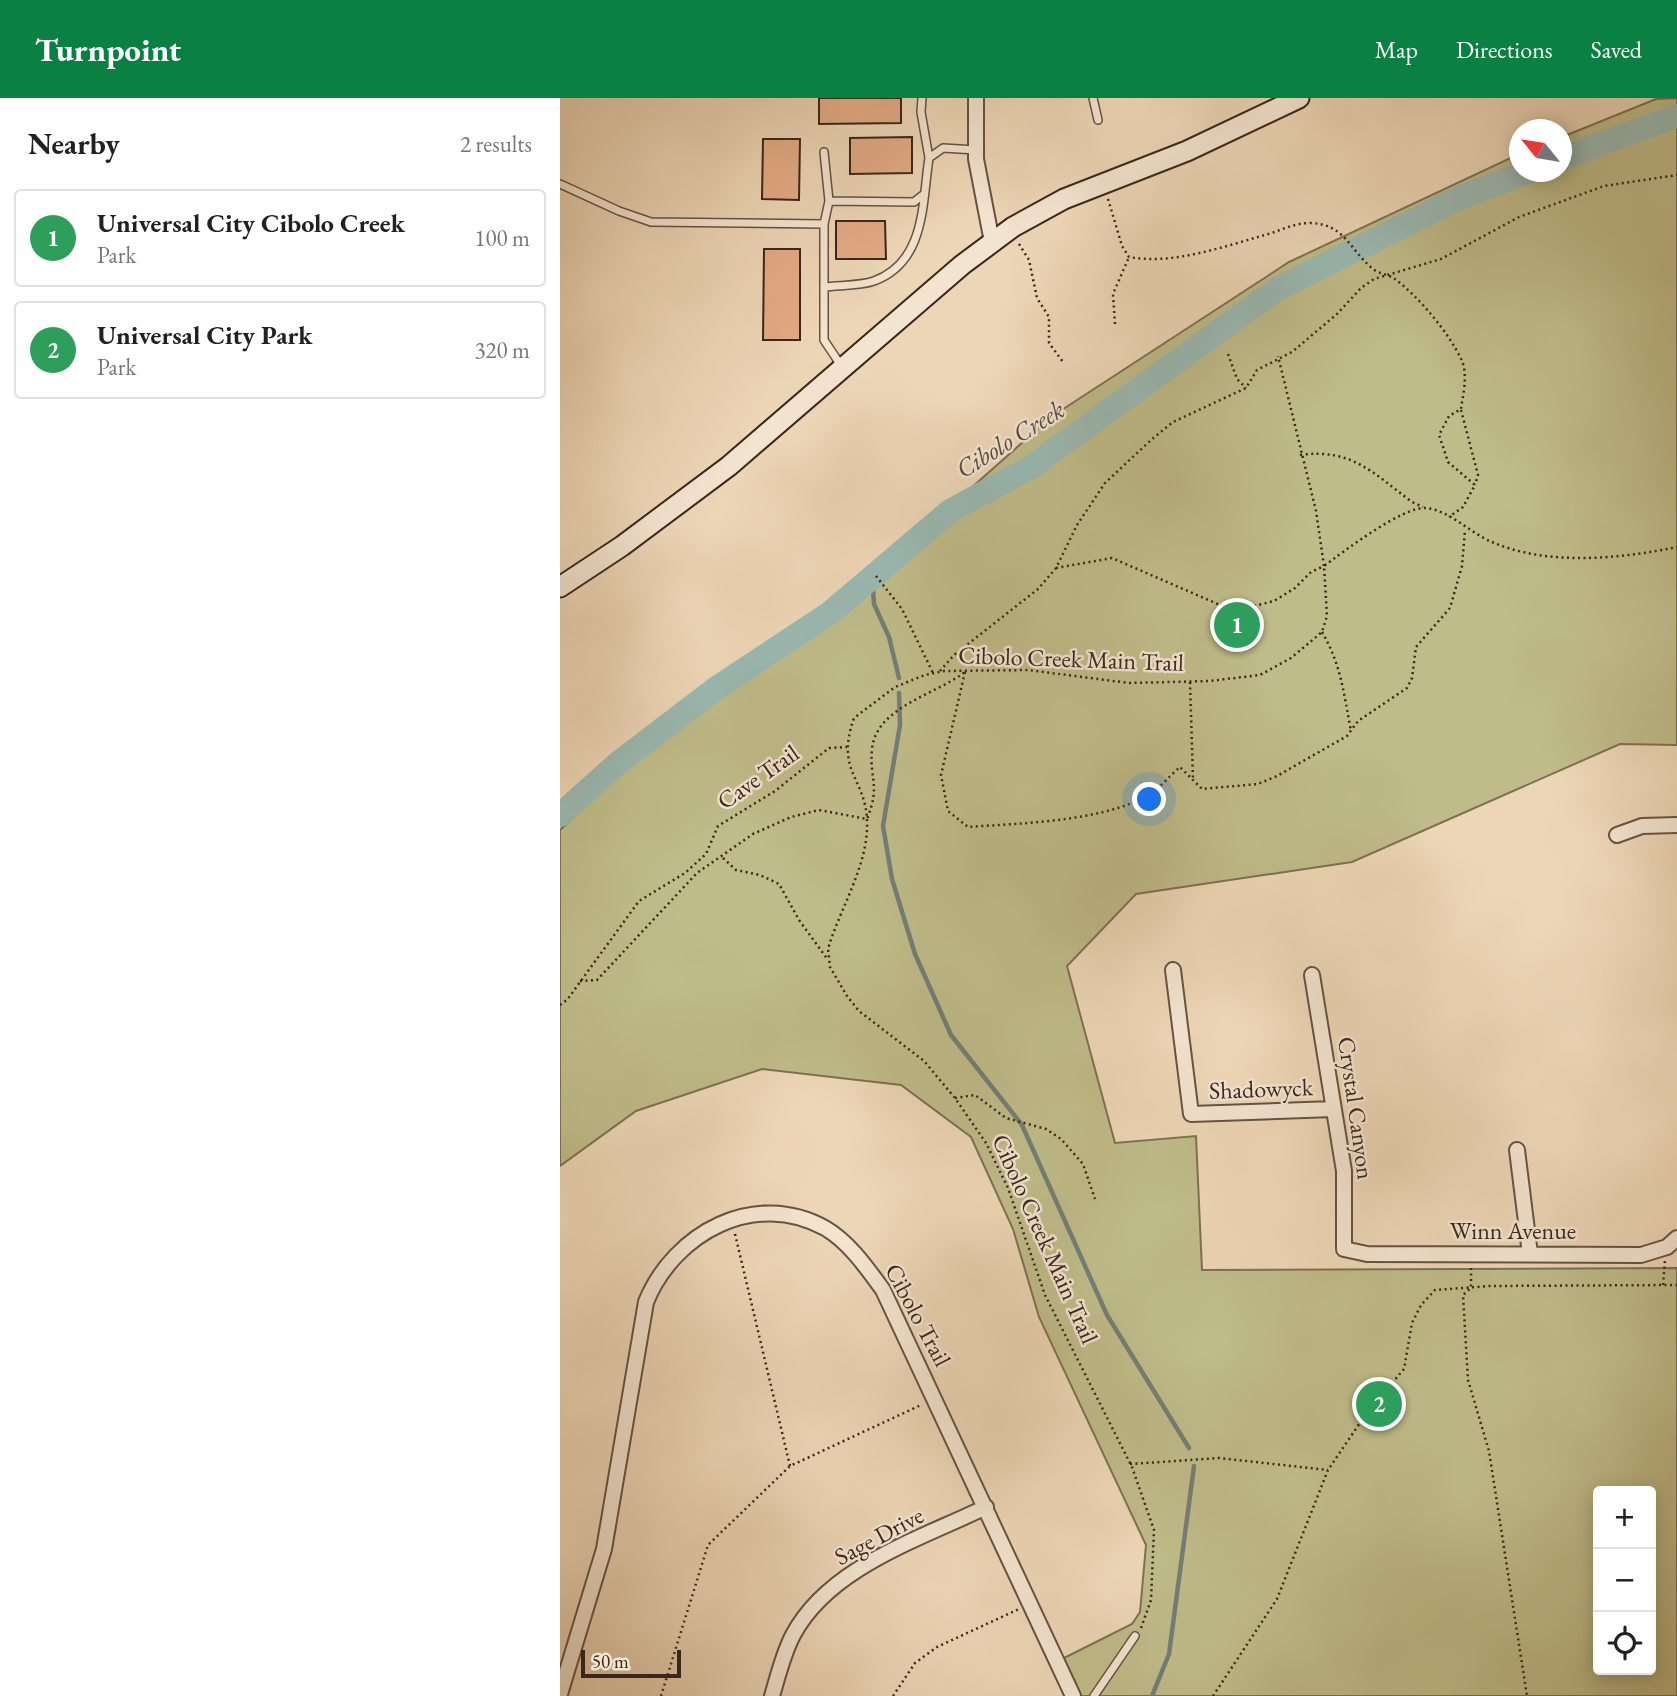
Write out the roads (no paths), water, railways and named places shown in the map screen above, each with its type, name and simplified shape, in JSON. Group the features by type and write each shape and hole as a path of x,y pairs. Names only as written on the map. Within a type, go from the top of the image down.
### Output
{"main road":[{"path":"560,587 622,546 729,466 992,242 1013,228 1064,200 1187,151 1296,99"}],"street":[{"path":"976,98 976,150 992,242"},
{"path":"1617,835 1642,826 1677,825"},
{"name":"Shadowyck","path":"1173,970 1191,1114 1334,1109"},
{"name":"Crystal Canyon","path":"1312,975 1344,1171 1344,1249"},
{"path":"1517,1150 1530,1254"},
{"name":"Cibolo Trail","path":"560,1694 604,1549 646,1302 661,1273 679,1251 731,1219 748,1213 769,1212 797,1217 825,1228 865,1265 883,1290 1073,1696"},
{"name":"Winn Avenue","path":"1344,1249 1367,1254 1641,1255 1672,1242"},
{"name":"Sage Drive","path":"772,1696 793,1636 822,1596 862,1567 986,1507"}],"lane":[{"path":"824,287 873,281 899,265 919,233 929,158 922,98"},
{"path":"1093,98 1098,120"},
{"path":"929,158 943,148 976,150"},
{"path":"824,152 829,201 824,224 824,340 843,368"},
{"path":"560,184 650,222 824,224"},
{"path":"829,201 914,202 923,195"},
{"path":"1094,1696 1135,1636"}],"waterway":[{"name":"Cibolo Creek","path":"1572,154 1677,116"},
{"name":"Cibolo Creek","path":"560,815 617,764 715,689 830,613 950,511 1031,467 1277,289 1459,198 1509,179"},
{"path":"872,576 874,604 889,637 899,678"},
{"path":"899,693 900,725 883,826 892,879 915,954 951,1035 1022,1125 1107,1315 1189,1448"},
{"path":"1152,1696 1169,1654 1194,1466"}],"place":[{"name":"Universal City Cibolo Creek","path":"1237,625"},
{"name":"Universal City Park","path":"1379,1404"}]}
